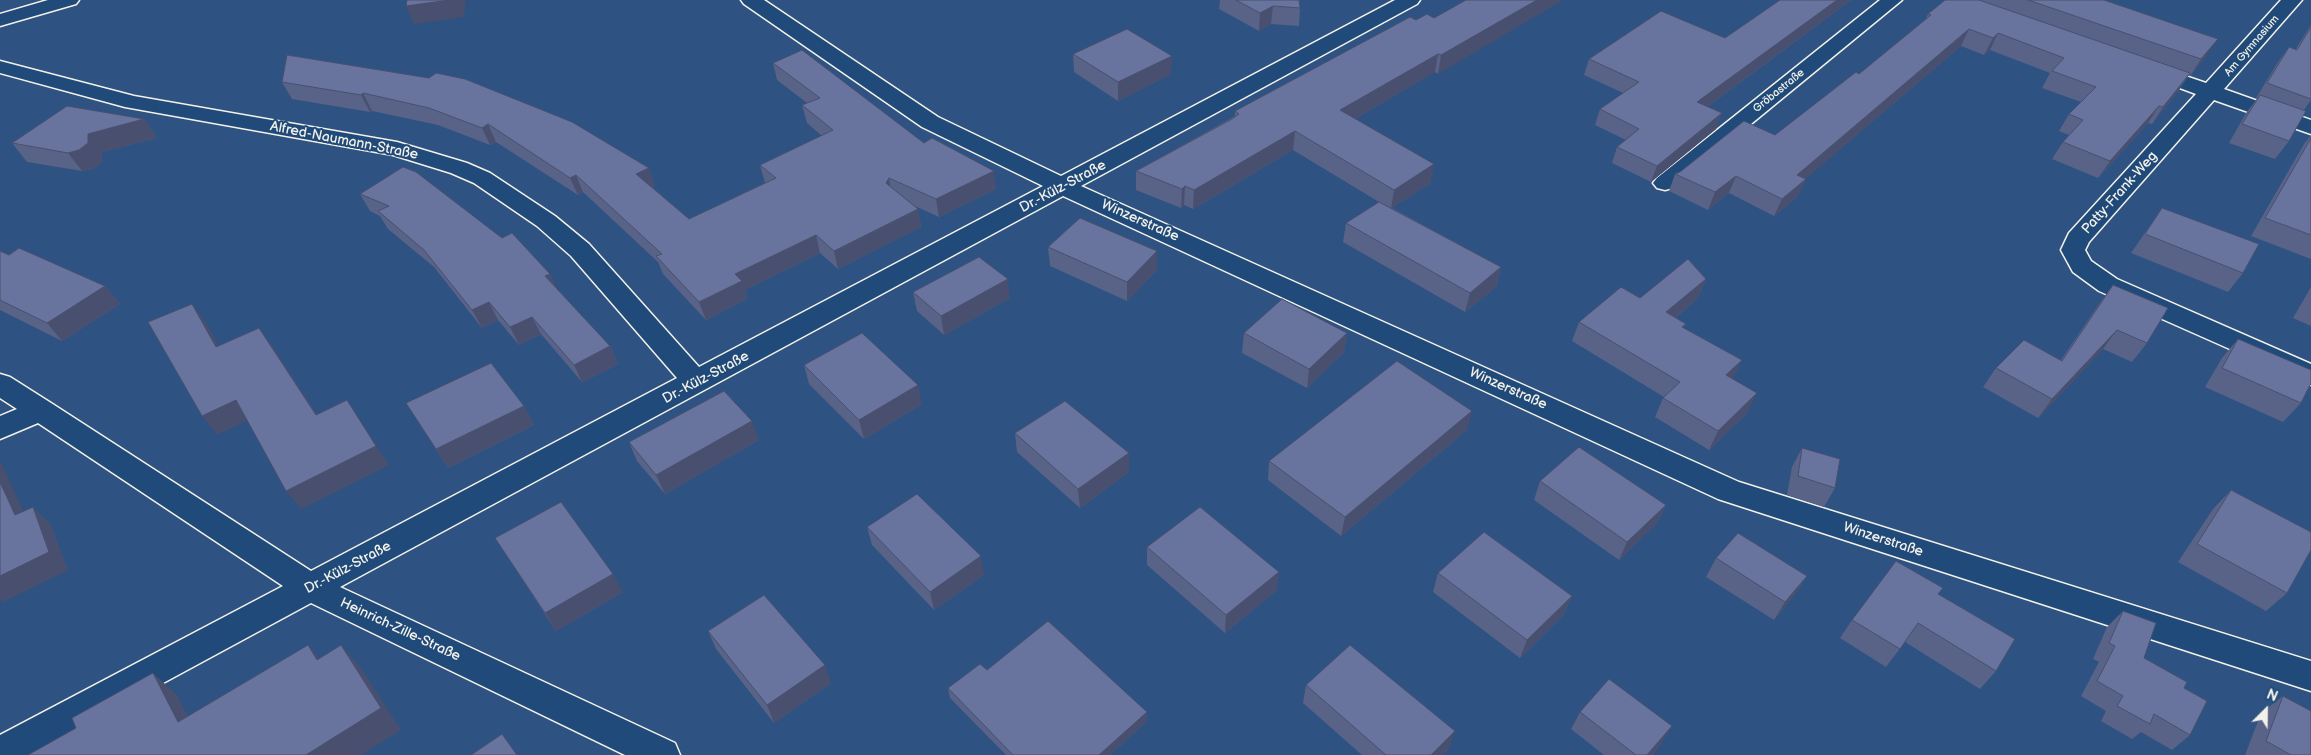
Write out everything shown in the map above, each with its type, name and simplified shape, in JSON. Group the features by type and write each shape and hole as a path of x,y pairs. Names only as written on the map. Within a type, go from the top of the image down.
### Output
{"street":[{"path":"0,20 68,0"},
{"name":"Winzerstraße","path":"751,0 930,122 1064,187 1729,491 2311,676"},
{"name":"Dr.-Külz-Straße","path":"0,754 1064,187 1410,0"},
{"name":"Gröbastraße","path":"1665,183 1892,0"},
{"name":"Am Gymnasium","path":"2211,92 2292,0"},
{"path":"2127,63 2311,127"},
{"name":"Alfred-Naumann-Straße","path":"0,67 133,102 397,149 459,168 482,178 546,221 580,250 696,383"},
{"name":"Patty-Frank-Weg","path":"2211,92 2078,239 2073,250 2082,266 2108,285 2311,375"},
{"name":"Heinrich-Zille-Straße","path":"0,384 311,588 662,755"},
{"path":"0,428 42,410"}],"building":[{"path":"407,0 450,0 406,6"},
{"path":"1236,0 1299,0 1300,8 1273,6 1260,13"},
{"path":"1466,0 1537,0 1340,110 1434,164 1394,190 1295,131 1194,190 1185,186 1182,189 1136,171 1232,119 1239,114 1235,111 1410,17 1416,20 1427,14 1434,18"},
{"path":"1780,0 1837,0 1697,102 1722,113 1657,166 1617,147 1639,129 1600,109 1639,82 1589,59 1661,11 1725,38"},
{"path":"1945,0 1979,0 2190,73 2163,107 2159,106 2110,161 2063,142 2083,120 2069,114 2096,87 2052,71 2064,58 1998,33 1993,38 1969,29 1797,175 1806,179 1782,199 1736,176 1715,192 1675,174 1744,121 1775,135 1856,72 1859,74 1931,15 1928,14"},
{"path":"2028,0 2104,0 2218,39 2201,59"},
{"path":"2311,27 2311,99 2267,83 2289,47 2297,50"},
{"path":"1127,29 1172,56 1118,82 1073,54"},
{"path":"802,50 924,143 932,138 994,171 936,199 889,178 886,183 918,209 834,251 816,235 735,274 742,281 699,302 656,256 662,254 576,175 570,178 488,124 482,128 429,108 363,93 361,95 282,82 287,55 429,78 436,73 465,79 572,122 649,168 636,174 689,219 776,178 760,165 833,130 802,105 820,98 773,63"},
{"path":"2260,95 2306,111 2289,141 2242,124"},
{"path":"67,106 144,119 88,134 88,143 79,150 68,153 12,143"},
{"path":"2311,138 2311,235 2265,218"},
{"path":"403,167 416,172 502,238 512,233 550,274 545,276 610,346 574,365 532,317 510,327 489,302 472,310 424,250 378,211 389,206 360,194"},
{"path":"1379,202 1501,267 1470,293 1346,223"},
{"path":"2162,208 2259,244 2243,273 2145,234"},
{"path":"1080,218 1157,251 1127,282 1048,247"},
{"path":"19,248 105,286 47,323 0,300 0,251 9,255"},
{"path":"979,257 1008,279 941,316 913,292"},
{"path":"1688,259 1706,279 1666,312 1686,324 1682,327 1742,360 1726,375 1757,393 1718,431 1663,398 1680,382 1579,322 1621,287 1640,298"},
{"path":"2113,285 2168,308 2147,343 2117,330 2052,399 1996,368 2024,340 2062,361"},
{"path":"1282,299 1347,333 1309,369 1244,333"},
{"path":"192,304 216,347 259,328 316,415 347,400 376,446 286,491 236,400 202,416 148,322"},
{"path":"862,333 918,385 859,420 804,365"},
{"path":"2238,339 2311,370 2311,383 2301,403 2222,368"},
{"path":"1397,361 1472,411 1345,517 1269,461"},
{"path":"491,363 524,406 436,449 406,403"},
{"path":"724,391 752,421 656,475 629,442"},
{"path":"1065,401 1129,453 1078,489 1015,433"},
{"path":"1579,447 1666,505 1627,542 1540,481"},
{"path":"1802,448 1840,459 1835,488 1798,476"},
{"path":"0,482 15,515 33,507 49,552 0,576"},
{"path":"2231,490 2311,532 2311,550 2287,593 2197,544"},
{"path":"917,494 981,556 930,592 867,527"},
{"path":"561,502 613,574 545,613 495,538"},
{"path":"1200,507 1279,572 1226,615 1147,547"},
{"path":"1484,532 1572,596 1527,640 1438,573"},
{"path":"1738,533 1807,576 1785,602 1716,558"},
{"path":"1896,561 1943,588 1938,594 2015,639 1996,671 1918,623 1900,649 1852,620"},
{"path":"764,595 825,665 767,705 708,631"},
{"path":"2123,611 2156,623 2144,658 2187,682 2184,688 2207,701 2190,735 2154,714 2150,724 2117,706 2123,696 2097,681 2115,646 2109,643"},
{"path":"1048,621 1147,712 1099,755 1013,755 948,688 980,664 987,670"},
{"path":"308,645 317,660 341,645 381,708 306,755 28,755 76,728 72,718 153,673 178,722"},
{"path":"1350,645 1455,731 1431,755 1386,755 1306,685"},
{"path":"1609,679 1672,726 1647,755 1636,755 1580,712"},
{"path":"2283,696 2311,711 2311,755 2291,755 2266,741"},
{"path":"502,734 517,755 471,755"}]}
